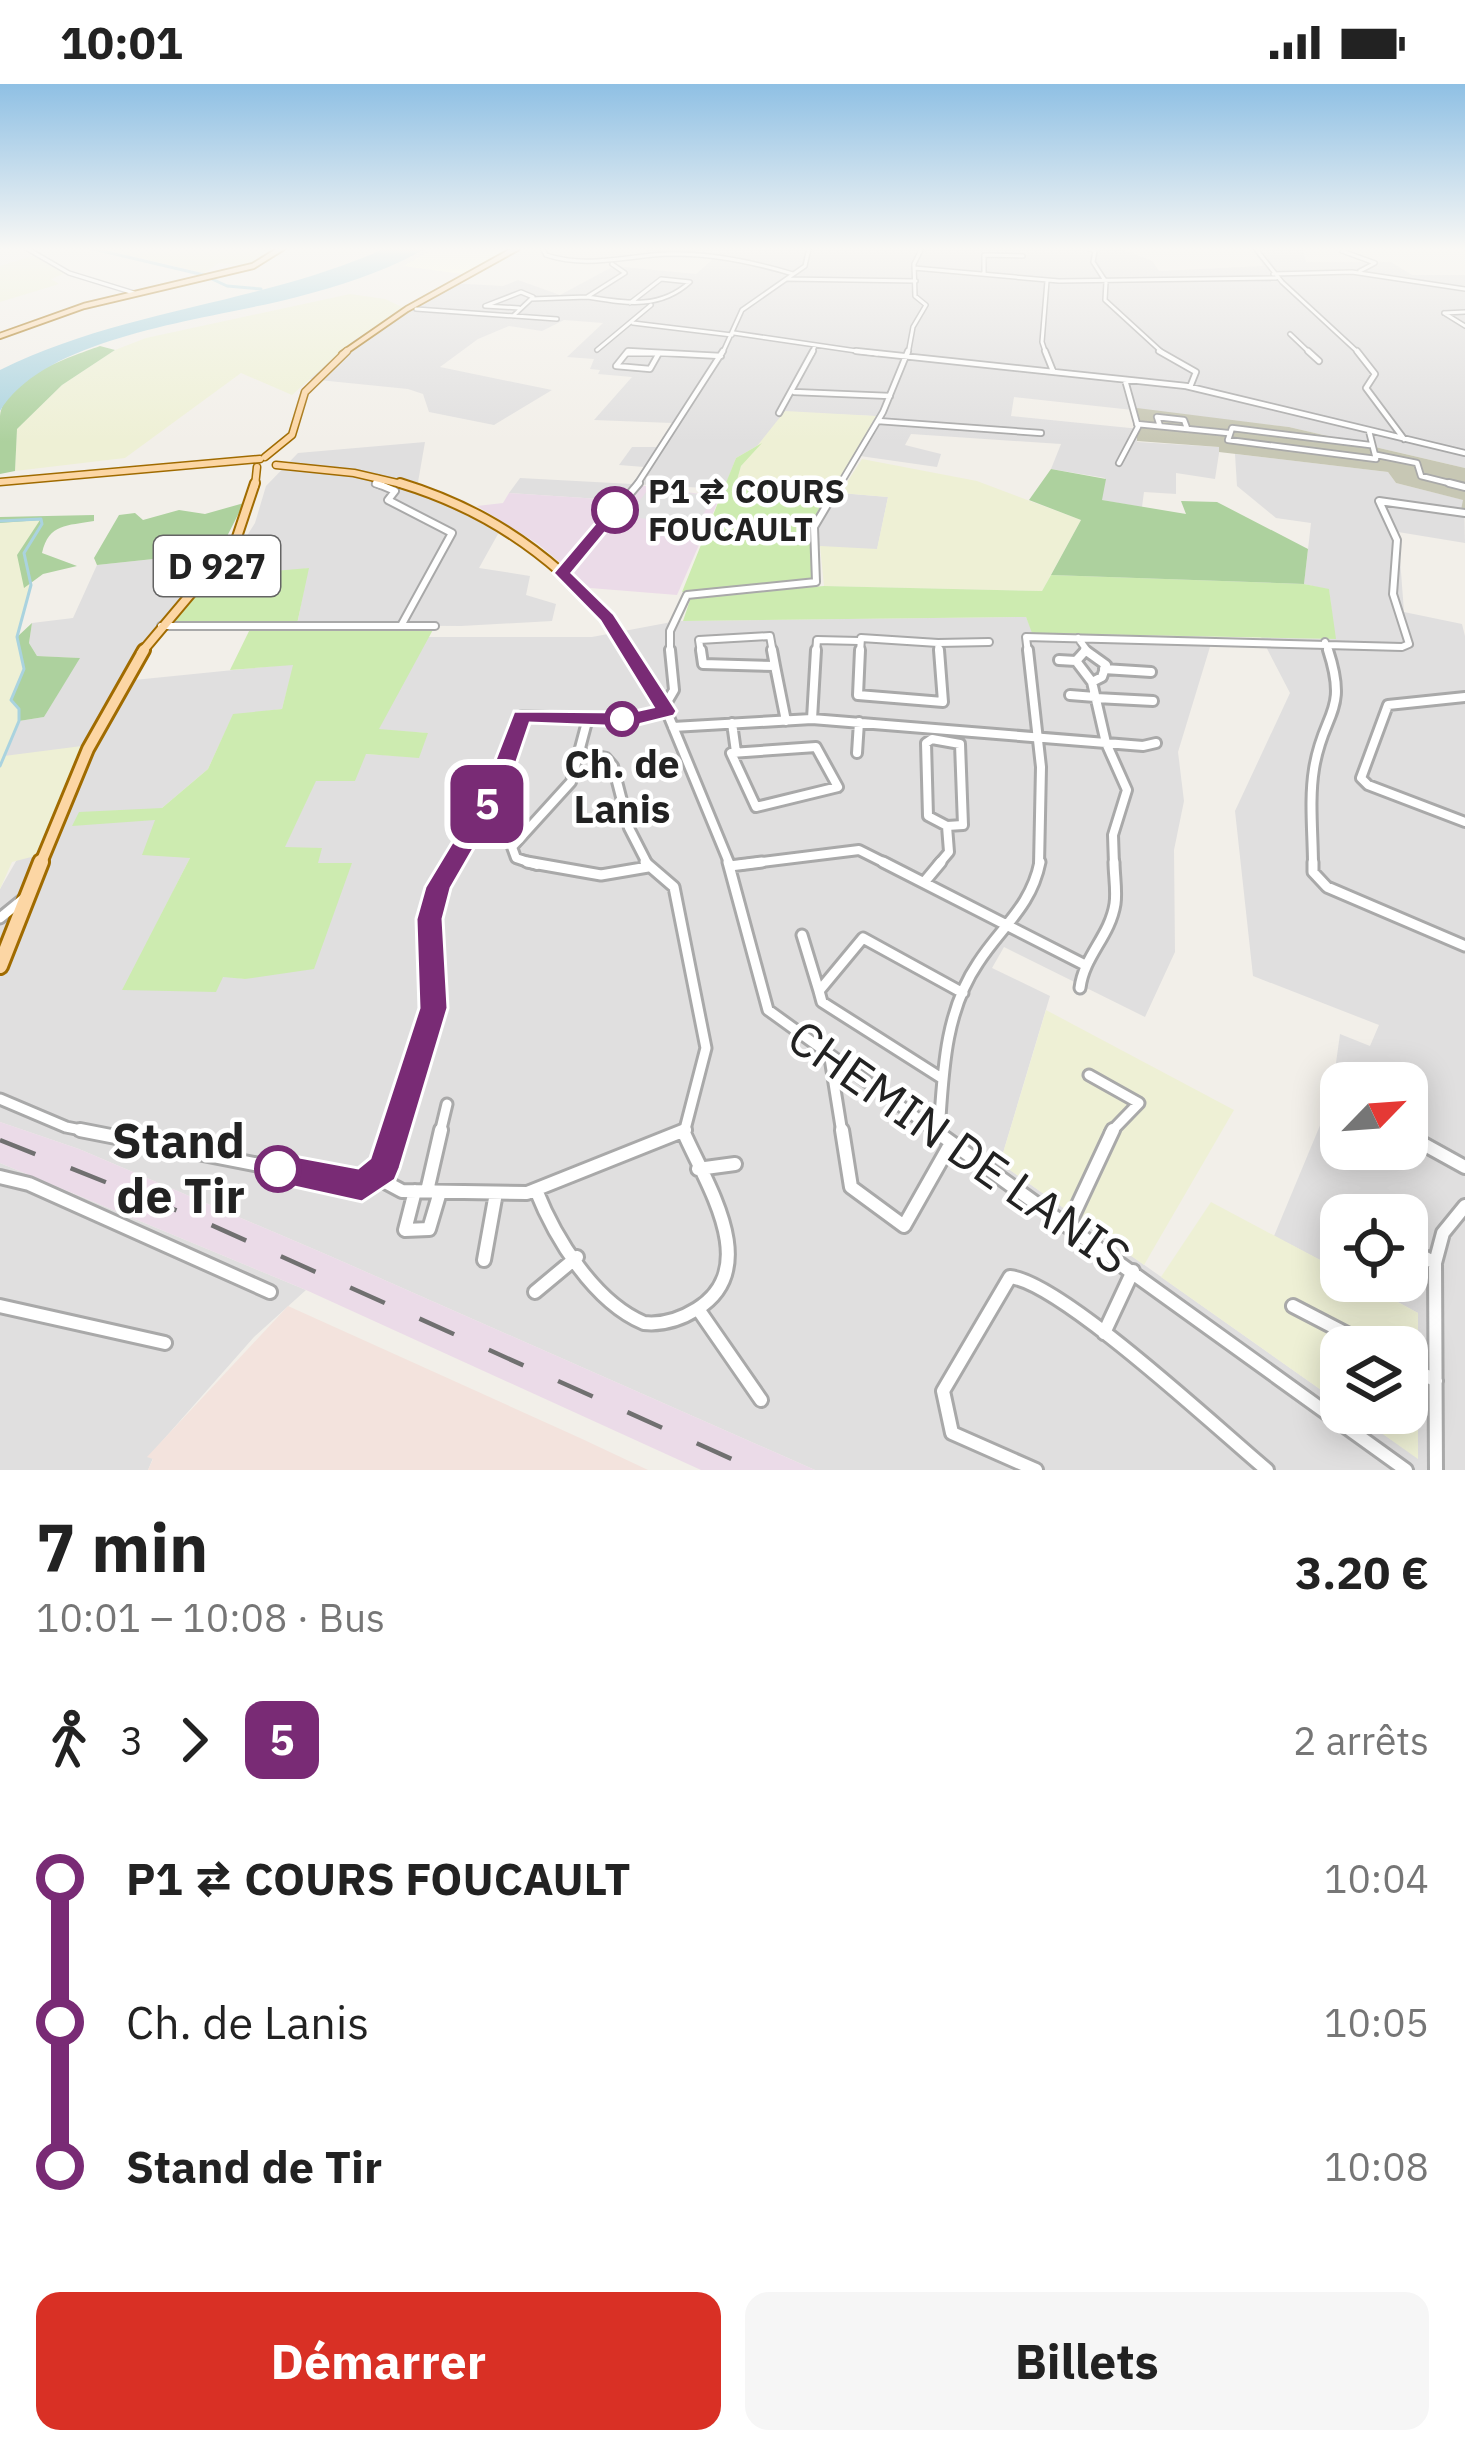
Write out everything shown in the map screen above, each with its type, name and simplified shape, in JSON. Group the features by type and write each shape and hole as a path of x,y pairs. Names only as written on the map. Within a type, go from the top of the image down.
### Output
{"main road":[{"path":"0,336 73,313"},
{"path":"278,462 299,422 305,392 336,358 402,313"},
{"path":"259,465 283,446"},
{"name":"D 927","path":"0,966 112,704 161,626 244,531 259,465 278,462"},
{"path":"0,482 233,463 298,465 378,478 480,512 521,537 562,573"}],"street":[{"path":"467,313 557,319"},
{"path":"513,316 515,313"},
{"path":"597,350 642,313"},
{"path":"562,573 636,487 721,356 741,313"},
{"path":"0,1099 44,1120 93,1133 362,1185 374,1176 383,1168 434,1008 429,919 438,887 495,791 522,716 642,718 665,709 674,680 670,630 687,595 816,582 814,527 878,421 922,313"},
{"path":"1044,313 1042,342 1053,371"},
{"path":"1117,313 1154,348 1197,374 1190,387"},
{"path":"1315,313 1361,354 1375,374 1366,388 1405,440"},
{"path":"1458,313 1444,314 1465,326"},
{"path":"633,322 907,358 1190,387 1465,453"},
{"path":"663,336 673,327"},
{"path":"1290,334 1319,361"},
{"path":"779,413 815,345"},
{"path":"659,353 650,369 616,366 628,351 721,356"},
{"path":"1119,464 1137,424 1124,379"},
{"path":"794,392 890,396"},
{"path":"878,421 1042,433"},
{"path":"1137,424 1228,433 1236,428 1370,446"},
{"path":"1185,428 1186,437"},
{"path":"1369,431 1370,446 1377,455 1417,464 1420,476 1465,487"},
{"path":"1228,433 1234,444 1371,460 1377,455"},
{"path":"378,478 375,484 395,490 388,500 452,533 401,625"},
{"path":"939,1134 946,1032 975,967 1032,893 1040,840 1039,737 1026,637 1409,644 1393,594 1397,540 1378,501 1465,513"},
{"name":"CHEMIN DE LANIS","path":"562,573 608,618 674,728 730,866 768,1010 1406,1470"},
{"path":"161,626 435,626"},
{"path":"776,666 712,667 699,660 699,640 766,635 776,666 786,721"},
{"path":"1078,638 1085,651 1106,665 1102,677 1092,682"},
{"path":"812,719 817,640 989,642"},
{"path":"859,641 858,695 943,702 938,643"},
{"path":"1324,642 1337,678 1338,705 1322,733 1313,773 1313,872 1327,886 1465,946"},
{"path":"1076,661 1085,651"},
{"path":"1059,660 1076,661 1092,682 1106,743 1127,794 1113,835 1115,905 1103,937 1083,964 1080,988"},
{"path":"1104,669 1150,672"},
{"path":"1070,695 1154,701"},
{"path":"1465,698 1388,705 1361,778 1368,785 1465,822"},
{"path":"588,718 584,754 567,791 517,836 512,847 516,858 535,866 629,875 648,867"},
{"path":"674,728 812,719 941,734 1156,743"},
{"path":"857,753 859,722"},
{"path":"732,723 736,752"},
{"path":"941,734 960,744 964,776 966,822 947,826 928,816 926,742 941,734"},
{"path":"816,747 838,787 756,807 731,753 736,752 816,747"},
{"path":"536,1190 544,1215 614,1302 638,1321 663,1325 698,1309 721,1287 730,1263 727,1241 684,1133 706,1048 674,887 666,875 648,867 613,766 606,758 584,754"},
{"path":"926,880 949,852 947,826"},
{"path":"730,866 859,850 926,880 1083,964"},
{"path":"0,917 29,895"},
{"path":"802,935 822,1002 943,1079"},
{"path":"819,991 863,938 963,994"},
{"path":"830,1056 851,1187 904,1226 951,1143"},
{"path":"1068,1226 1106,1137 1139,1103 1089,1075"},
{"path":"428,1191 447,1104"},
{"path":"374,1176 402,1191 536,1190 684,1133"},
{"path":"1428,1147 1465,1167"},
{"path":"698,1169 735,1164"},
{"path":"0,1178 29,1184 270,1292"},
{"path":"484,1261 496,1192"},
{"path":"1436,1470 1435,1263 1443,1233 1465,1206"},
{"path":"535,1292 577,1257"},
{"path":"1428,1259 1435,1263"},
{"path":"1103,1333 1133,1271"},
{"path":"1036,1470 952,1432 944,1412 943,1391 1010,1277 1030,1279 1103,1333 1267,1470"},
{"path":"0,1306 165,1343"},
{"path":"1293,1306 1332,1326"},
{"path":"698,1309 761,1400"},
{"path":"1428,1376 1438,1381"}],"shaded area":[{"path":"263,313 397,313 354,340 292,395 241,373 125,458 15,471 17,429 62,385 115,350 146,338"},
{"path":"400,313 1465,313 1465,468 1289,427 1014,397 1011,416 1140,429 1137,442 1220,447 1215,479 1176,473 1176,494 1144,492 1142,507 1101,500 1105,478 1051,469 1061,444 911,434 905,445 941,454 937,467 853,455 874,416 785,412 762,443 736,458 724,489 632,484 644,467 619,465 632,447 657,447 672,423 594,420 632,377 598,374 600,370 590,369 594,359 567,357 603,323 564,320 542,331 509,326 478,339 440,367 552,390 494,425 429,412 423,394 408,389 309,379 354,340"},
{"path":"1137,408 1289,427 1465,468 1465,511 1461,510 1463,500 1396,483 1388,472 1219,452 1219,447 1137,441"},
{"path":"785,411 876,416 839,482 785,479 782,491 735,487 741,466"},
{"path":"425,442 417,488 503,525 479,568 530,576 526,595 556,604 552,621 297,625 308,568 185,600 124,681 294,664 282,709 233,715 208,769 162,808 156,820 190,858 123,990 223,976 245,979 350,863 317,863 321,848 284,848 316,780 365,754 419,757 427,733 378,730 426,637 592,637 677,621 1026,617 1033,633 1213,637 1178,752 1184,801 1174,850 1175,952 1145,1017 1004,947 992,968 1050,996 1000,1163 1320,1389 1320,1434 1383,1434 1418,1458 1418,1434 1428,1434 1428,1326 1418,1326 1418,1313 1398,1302 1428,1302 1428,1194 1320,1194 1320,1260 1274,1236 1320,1125 1320,1170 1428,1170 1428,1062 1336,1062 1340,1034 1370,1046 1379,1025 1253,976 1235,811 1290,693 1261,637 1335,639 1329,590 1304,584 1311,523 1276,518 1237,486 1235,454 1388,472 1396,483 1464,500 1465,543 1398,532 1404,612 1462,624 1465,636 1465,1470 815,1470 330,1256 79,1149 0,1122 0,889 81,748 3,757 19,721 44,717 79,658 37,656 29,643 32,623 73,618 97,565 238,550 255,523 266,486 298,453"},
{"path":"862,459 977,481 1081,520 1042,591 824,586 820,546 877,549 888,497 840,493"},
{"path":"520,478 632,484 615,500 509,493"},
{"path":"784,479 845,482 841,493 888,497 877,550 807,546 809,527 828,493 782,491"},
{"path":"632,484 720,497 677,595 590,588 538,544 477,506 503,503 509,493 615,500"},
{"path":"650,487 714,497 695,527 628,516"},
{"path":"41,519 17,555 31,585 17,637 24,669 11,700 19,709 19,721 4,756 82,746 35,856 12,862 0,889 0,523"},
{"path":"1046,1010 1234,1110 1144,1265 1000,1163"},
{"path":"0,1122 79,1149 330,1256 815,1470 701,1470 306,1290 0,1163"},
{"path":"0,1163 306,1290 254,1337 149,1456 153,1458 148,1470 0,1470"},
{"path":"1211,1202 1320,1260 1320,1302 1398,1302 1418,1313 1418,1326 1320,1326 1320,1389 1161,1277"},
{"path":"288,1306 648,1470 148,1470 153,1459 147,1457"},
{"path":"1383,1434 1418,1434 1418,1459"}],"green space":[{"path":"100,346 115,350 62,385 17,429 15,471 0,474 0,416 13,390 40,371"},
{"path":"762,443 741,466 735,487 828,493 809,527 814,582 682,592 736,458"},
{"path":"1051,469 1106,479 1102,500 1186,514 1181,501 1217,502 1308,549 1304,584 1051,575 1081,520 1029,500"},
{"path":"244,503 219,552 97,565 94,558 119,515 135,513 143,520 179,510 205,514"},
{"path":"94,515 94,521 54,531 45,543 42,553 77,566 43,574 24,588 17,555 40,520 0,523 0,517"},
{"path":"309,568 297,624 435,626 379,729 428,733 419,758 366,754 355,781 316,781 285,847 322,848 318,863 352,863 314,969 245,979 223,977 216,992 122,990 190,858 142,855 155,820 72,826 79,812 162,808 208,769 233,714 282,709 293,665 230,670 251,627 161,626 207,577"},
{"path":"1051,575 1304,584 1329,589 1336,639 1032,633 1026,617 683,621 691,597 824,586 1042,591"},
{"path":"32,623 29,643 37,656 80,658 44,717 19,721 19,709 11,700 24,669 17,637"}],"water":[{"path":"168,313 225,313 135,333 54,364 23,385 0,411 0,370"}],"waterway":[{"path":"0,521 41,519 42,524 24,553 31,585 17,637 24,669 11,700 19,709 19,721 0,766"}],"railway":[{"path":"0,1140 198,1219 756,1470"}],"bus line":[{"name":"5","path":"278,1169 362,1185 383,1168 434,1008 429,919 438,887 495,791 522,716 630,719 667,711 608,618 562,573 615,510"}],"place":[{"name":"P1 ⇄ COURS FOUCAULT","path":"615,510"},
{"name":"Ch. de Lanis","path":"622,719"},
{"name":"Stand de Tir","path":"278,1169"}]}
